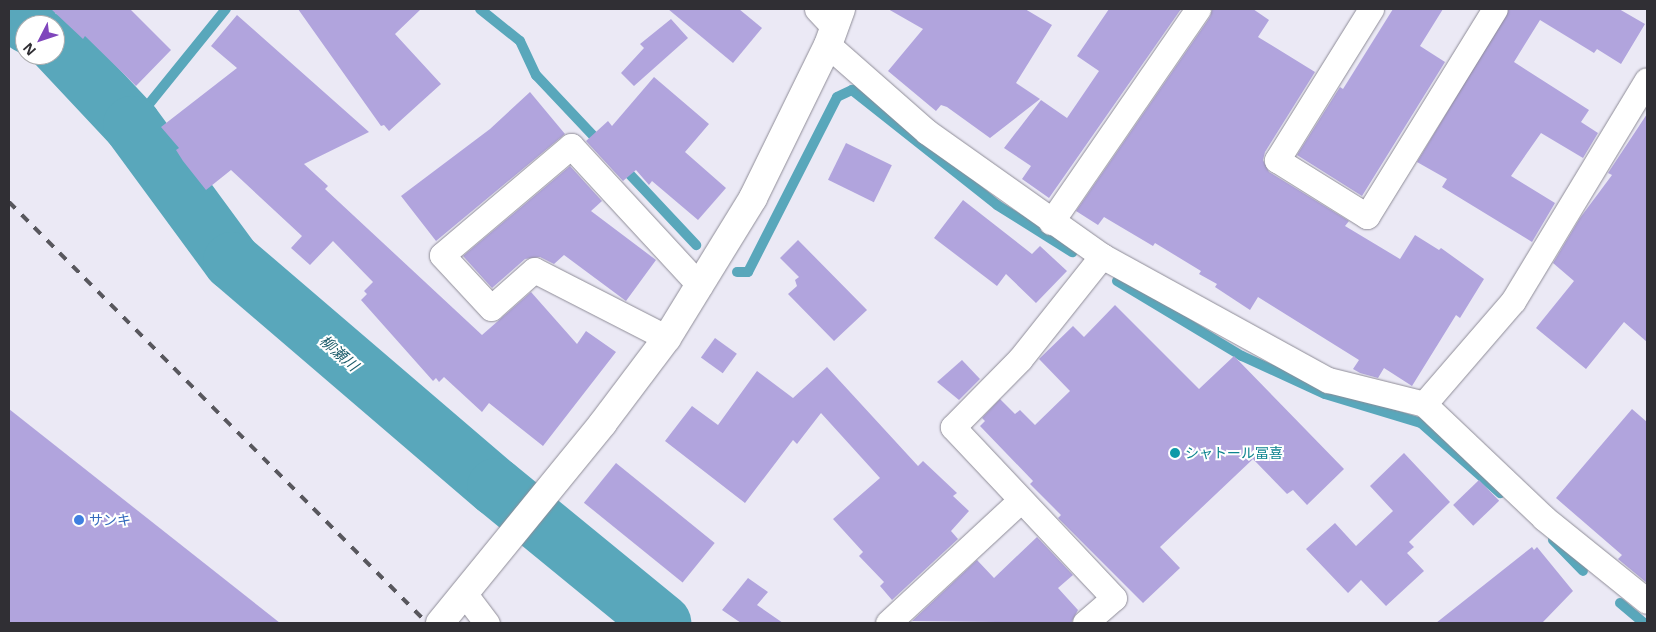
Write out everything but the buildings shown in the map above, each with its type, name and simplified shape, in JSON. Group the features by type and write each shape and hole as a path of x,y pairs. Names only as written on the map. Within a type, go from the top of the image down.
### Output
{"street":[{"path":"1051,222 1198,9"},
{"path":"1371,9 1277,160 1366,216 1495,9"},
{"path":"440,623 550,488 666,338 700,286 753,198 830,22 927,132 1051,222 1102,256 1328,380 1424,404 1544,518 1647,601"},
{"path":"1424,404 1513,301 1647,80"},
{"path":"666,338 534,270 491,308 442,255 571,146 700,286"},
{"path":"1085,623 1114,598 953,427 1020,359 1102,256"},
{"path":"888,623 1021,500"},
{"path":"464,593 487,623"}],"waterway":[{"path":"132,125 226,9"},
{"path":"480,9 520,41 536,75 601,144"},
{"name":"柳瀬川","path":"9,12 15,16"},
{"name":"柳瀬川","path":"65,54 132,125 232,261 496,487 662,623"},
{"path":"737,272 748,272 837,97 852,90 997,205 1072,252"},
{"path":"621,165 696,245"},
{"path":"1117,281 1242,356 1325,394 1421,423 1500,493"},
{"path":"1553,540 1583,571"},
{"path":"1620,603 1644,623"}],"railway":[{"path":"9,202 427,623"}],"place":[{"name":"シャトール冨喜","path":"1175,453"},
{"name":"サンキ","path":"79,520"}]}
